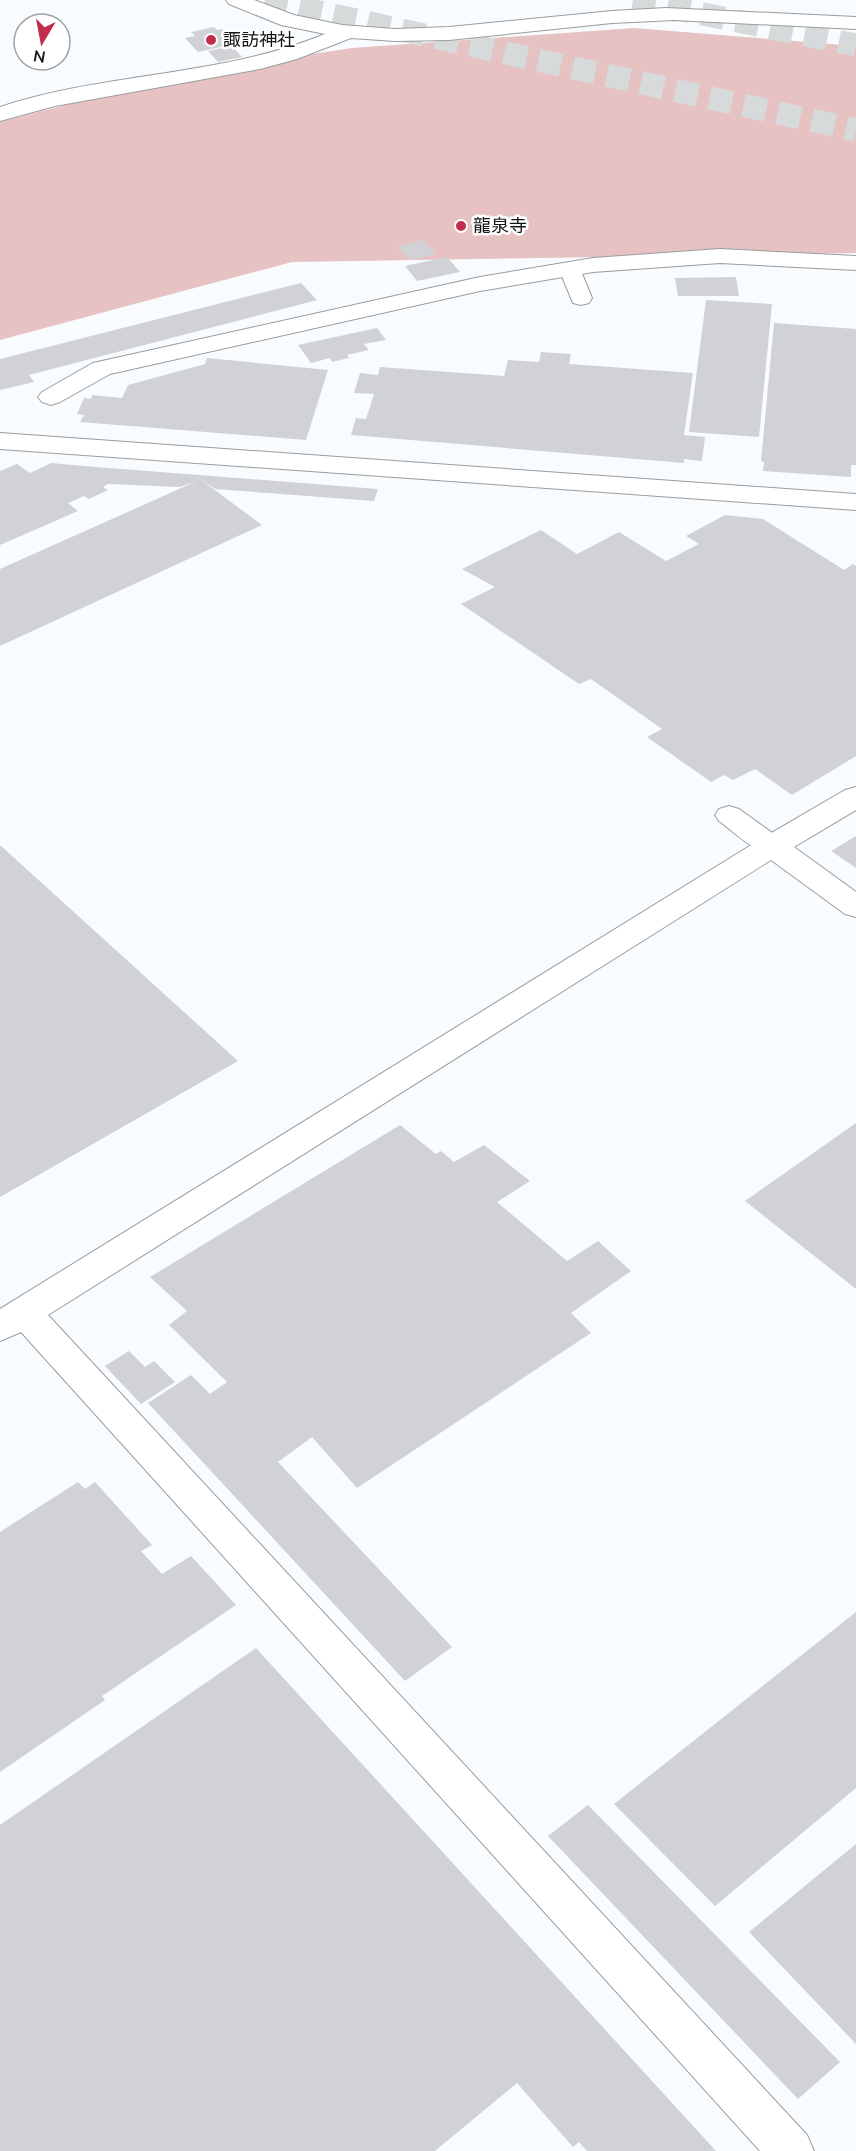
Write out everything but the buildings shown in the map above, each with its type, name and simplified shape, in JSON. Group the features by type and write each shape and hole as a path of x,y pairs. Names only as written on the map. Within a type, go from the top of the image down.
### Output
{"street":[{"path":"237,0 281,17 346,33 378,35 452,34 670,7 856,23"},
{"path":"0,114 32,102 184,77 279,57 322,44 346,33"},
{"path":"51,397 102,368 480,284 592,265 720,256 856,262"},
{"path":"0,441 856,502"},
{"path":"791,2151 12,1320 772,846 856,797"},
{"path":"772,846 856,907"}],"lane":[{"path":"570,269 581,298"},
{"path":"729,815 772,846"}],"shaded area":[{"path":"634,28 856,46 856,253 292,262 0,340 0,122 192,72 352,48"}],"tunnel":[{"path":"265,0 856,130"},
{"path":"633,0 856,45"}],"place":[{"name":"諏訪神社","path":"211,40"},
{"name":"龍泉寺","path":"461,226"}]}
